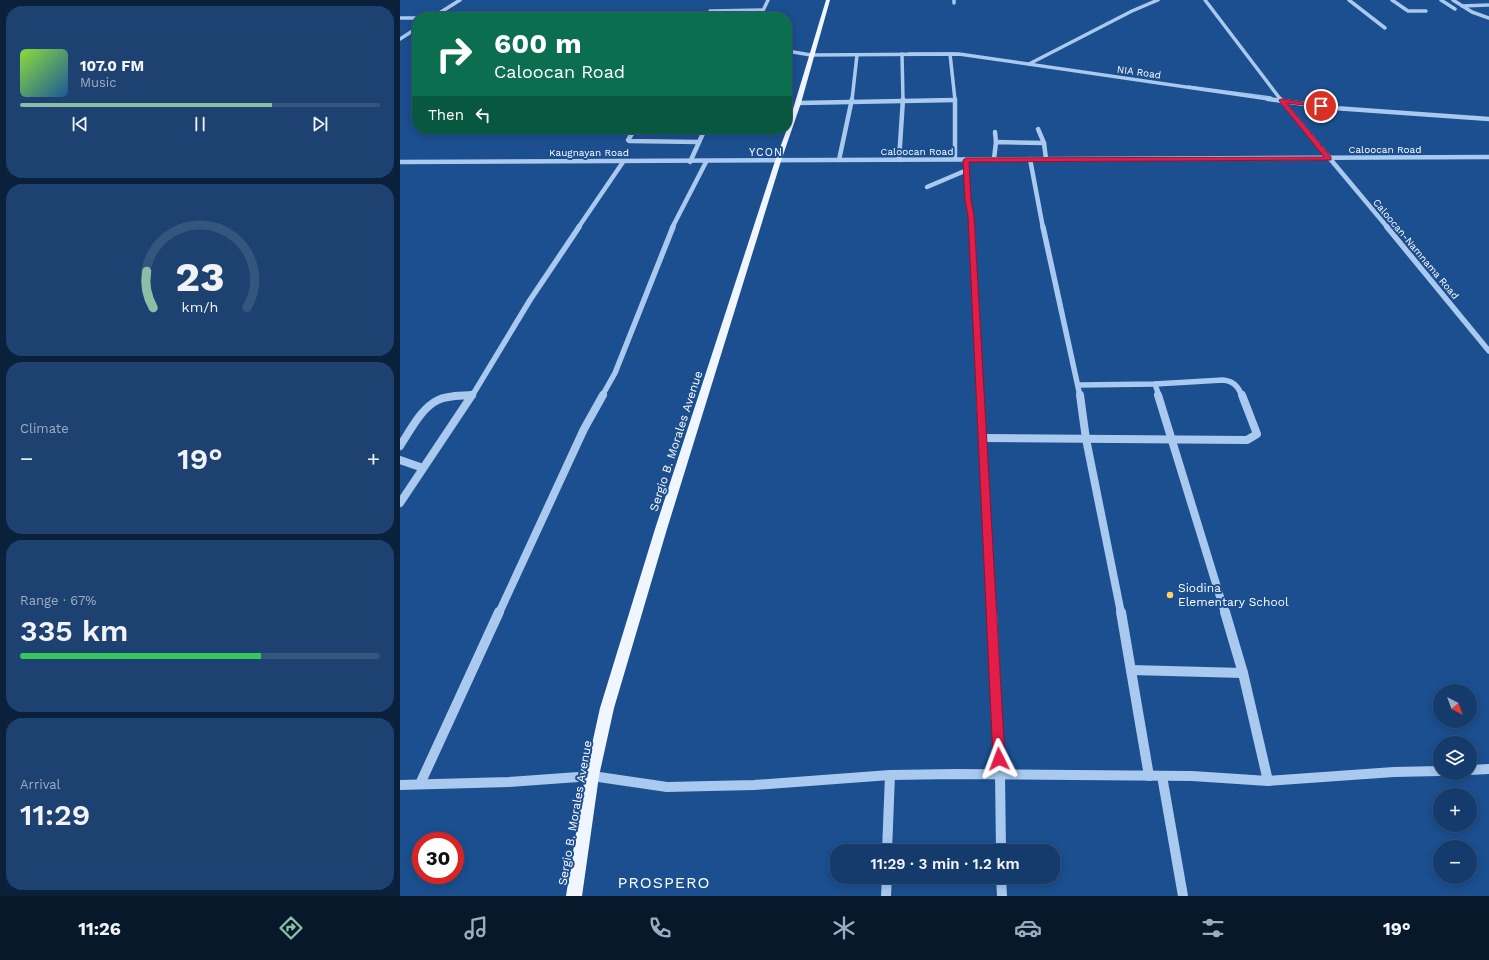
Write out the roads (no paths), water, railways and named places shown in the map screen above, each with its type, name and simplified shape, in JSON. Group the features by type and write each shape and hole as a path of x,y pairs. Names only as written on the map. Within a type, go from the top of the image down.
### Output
{"main road":[{"name":"Sergio B. Morales Avenue","path":"792,120 828,0"},
{"name":"Sergio B. Morales Avenue","path":"574,896 592,776 607,708 787,134"}],"street":[{"path":"441,12 460,0"},
{"path":"710,11 763,10 768,0"},
{"path":"1028,64 1132,11 1158,0"},
{"name":"Caloocan-Namnama Road","path":"1205,0 1282,100 1489,351"},
{"path":"1350,0 1378,24 1385,28"},
{"path":"1392,0 1408,11 1426,11"},
{"path":"1441,0 1455,9"},
{"path":"1453,0 1472,12 1489,18"},
{"path":"1462,6 1488,5"},
{"path":"400,18 412,18"},
{"path":"400,39 412,31"},
{"name":"NIA Road","path":"792,52 811,56 950,54 1349,109 1489,119"},
{"path":"899,160 903,101 902,54"},
{"path":"950,54 955,100 955,159"},
{"path":"839,160 852,102 857,55"},
{"path":"798,103 955,100"},
{"path":"1038,129 1044,143 1046,159"},
{"path":"994,159 996,142 995,132"},
{"path":"632,134 628,140 629,141 699,142"},
{"path":"690,162 703,134"},
{"path":"996,142 1044,143"},
{"name":"Caloocan Road","path":"778,161 1489,157"},
{"path":"1030,159 1040,214 1079,385 1086,439 1150,776"},
{"path":"966,160 968,200 971,216 983,438 1000,774 1001,844"},
{"name":"Kaugnayan Road","path":"400,162 778,161"},
{"path":"400,503 472,395 530,300 623,162"},
{"path":"420,784 584,429 615,373 667,239 706,162"},
{"path":"927,187 967,170"},
{"path":"983,438 1247,440 1256,434 1239,388 1230,381 1079,385"},
{"path":"1155,384 1243,673 1268,781"},
{"path":"400,446 434,402 444,398 472,395"},
{"path":"400,460 423,468"},
{"path":"1131,670 1243,673"},
{"path":"1477,770 1489,769"},
{"path":"400,785 509,782 592,776 667,787 754,785 890,776 1000,774 1162,776 1268,781 1394,772 1433,771"},
{"path":"888,844 890,776"},
{"path":"1162,776 1182,896"},
{"path":"886,896 887,884"},
{"path":"1001,884 1002,896"}],"waterway":[{"path":"908,53 956,53"},
{"path":"1188,86 1271,97"}],"place":[{"name":"Siodina Elementary School","path":"1170,595"}],"district":[{"name":"YCON","path":"766,152"},
{"name":"PROSPERO","path":"664,882"}]}
